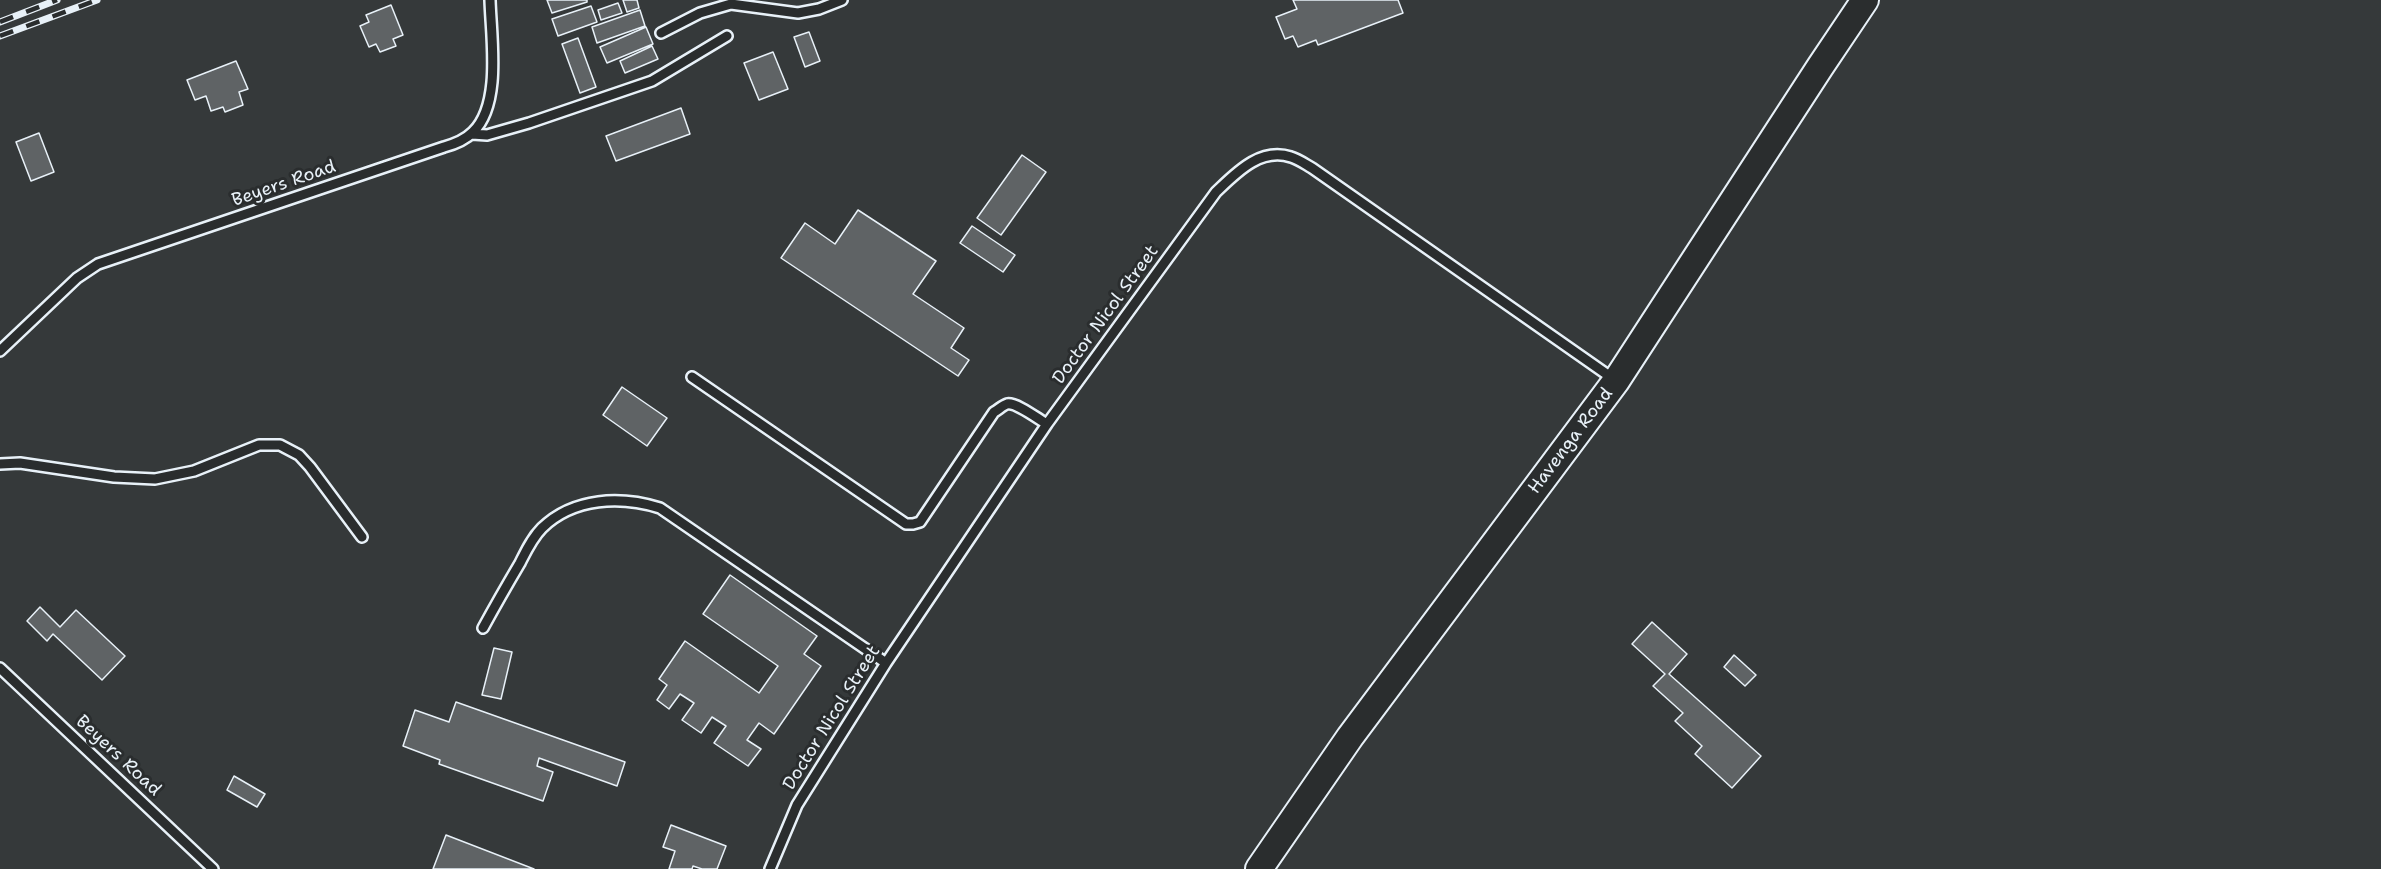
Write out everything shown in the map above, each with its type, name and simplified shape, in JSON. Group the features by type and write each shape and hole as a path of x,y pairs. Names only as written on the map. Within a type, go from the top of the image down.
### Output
{"street":[{"name":"Havenga Road","path":"1258,869 1357,727 1616,381 1865,0"}],"lane":[{"path":"472,134 484,117 492,84 490,0"},
{"path":"661,33 700,13 731,4 798,13 819,9 842,0"},
{"path":"472,134 488,135 529,123 652,81 727,36"},
{"name":"Beyers Road","path":"0,351 77,278 98,264 437,150 472,134"},
{"name":"Doctor Nicol Street","path":"770,869 797,805 886,663 1047,424 1216,192 1246,166 1262,157 1276,155 1290,157 1312,168 1616,381"},
{"path":"692,377 906,524 913,525 920,522 994,412 1006,404 1016,405 1047,424"},
{"path":"0,464 20,463 114,477 155,479 194,471 259,446 280,445 298,455 310,467 362,537"},
{"path":"483,628 534,538 547,524 567,511 591,503 615,500 636,501 660,508 886,663"},
{"name":"Beyers Road","path":"0,668 213,869"}],"building":[{"path":"547,0 587,0 587,2 552,13"},
{"path":"623,0 637,0 639,8 627,12"},
{"path":"1293,0 1398,0 1403,13 1318,45 1316,40 1298,47 1293,36 1285,39 1276,17 1297,9"},
{"path":"618,3 622,13 601,20 598,10"},
{"path":"391,5 403,35 393,39 396,46 380,52 376,44 369,47 360,26 369,22 366,15"},
{"path":"591,6 597,22 558,36 552,19"},
{"path":"640,10 645,26 597,43 592,27"},
{"path":"646,27 653,44 607,63 600,47"},
{"path":"809,32 820,61 805,67 794,37"},
{"path":"578,38 596,87 580,93 562,44"},
{"path":"652,46 658,59 625,73 620,61"},
{"path":"773,52 788,89 759,100 744,63"},
{"path":"236,61 248,89 239,92 243,105 225,112 223,107 211,111 206,96 195,100 187,80"},
{"path":"681,108 690,134 616,161 606,136"},
{"path":"39,133 54,172 31,181 16,142"},
{"path":"1022,155 1046,172 1001,235 977,218"},
{"path":"858,210 936,261 913,294 964,328 951,348 969,360 958,376 781,258 805,223 835,244"},
{"path":"972,226 1015,255 1003,272 960,243"},
{"path":"622,387 667,418 647,446 603,415"},
{"path":"730,575 817,636 804,654 821,666 774,734 759,723 747,740 761,749 748,766 714,743 726,726 712,717 701,733 682,720 694,703 680,694 669,709 657,700 667,685 659,679 685,641 759,693 778,666 703,614"},
{"path":"40,607 60,627 76,610 125,656 102,680 53,634 47,641 27,621"},
{"path":"1652,622 1687,654 1669,674 1761,756 1732,788 1695,754 1702,746 1675,721 1683,713 1653,686 1665,674 1632,644"},
{"path":"494,648 512,652 501,699 482,695"},
{"path":"1734,655 1756,675 1745,686 1724,667"},
{"path":"456,702 625,762 617,786 539,758 537,766 553,772 543,801 439,764 440,760 403,746 415,710 449,722"},
{"path":"234,776 265,794 257,807 227,790"},
{"path":"671,825 726,846 717,869 702,869 693,866 692,869 669,869 675,851 663,847"},
{"path":"446,835 534,869 433,869"}],"railway":[{"path":"0,22 57,0"},
{"path":"0,36 97,0"}]}
